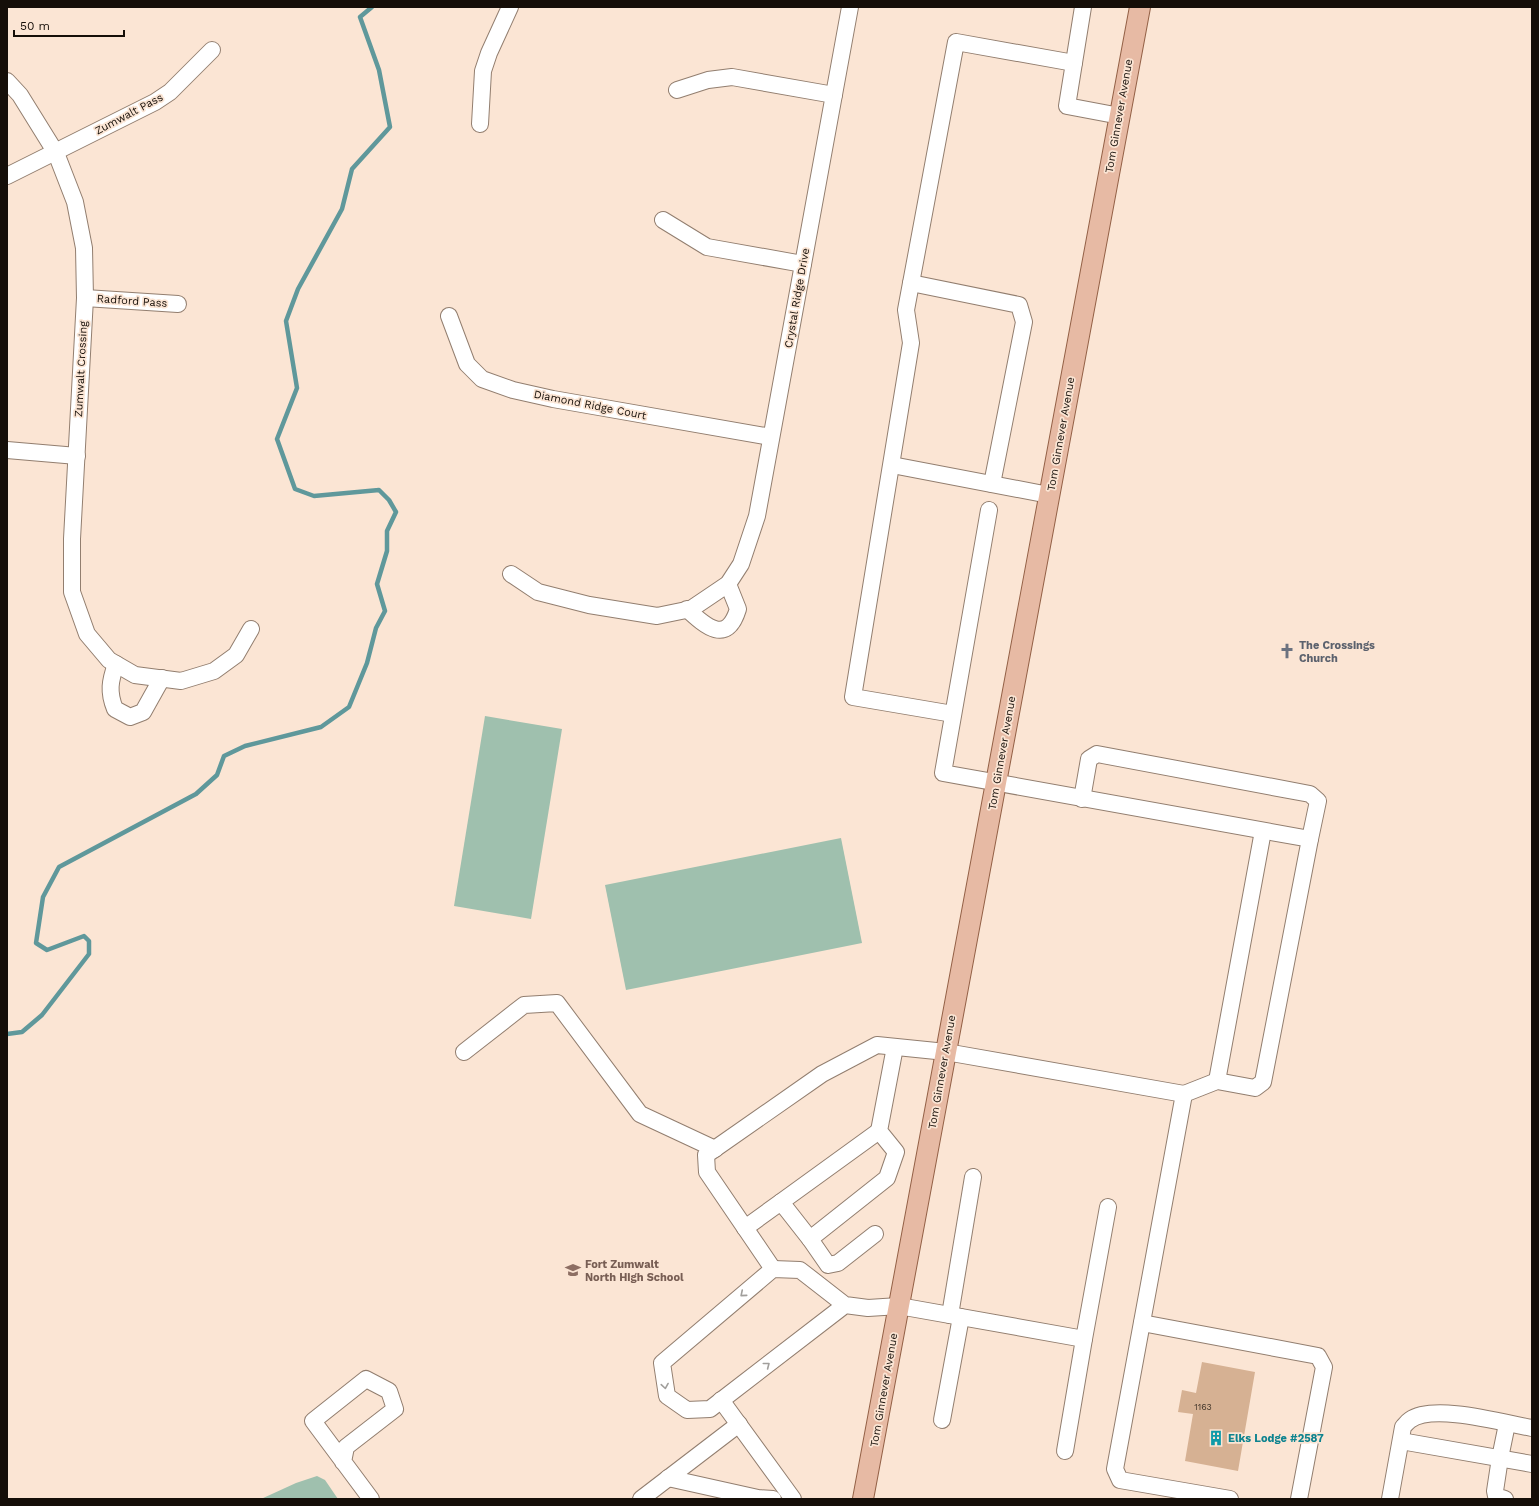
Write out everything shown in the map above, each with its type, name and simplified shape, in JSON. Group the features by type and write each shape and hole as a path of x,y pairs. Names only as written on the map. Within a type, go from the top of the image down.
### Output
{"main road":[{"name":"Tom Ginnever Avenue","path":"863,1499 1140,7"}],"street":[{"path":"480,124 483,71 489,53 510,7"},
{"name":"Crystal Ridge Drive","path":"510,574 538,592 589,605 657,616 687,610 728,584 741,564 757,516 850,7"},
{"path":"1083,7 1067,106 1120,116"},
{"path":"953,714 853,697 911,343 906,310 911,283 956,42 1074,63"},
{"name":"Zumwalt Pass","path":"7,176 56,153 155,102 170,92 212,50"},
{"path":"677,90 708,80 732,78 834,95"},
{"name":"Zumwalt Crossing","path":"7,81 20,95 56,153 75,202 83,241 85,298 72,539 72,592 87,634 109,660 136,675 181,681 214,671 236,655 251,629"},
{"path":"663,220 707,247 803,264"},
{"path":"911,283 1019,305 1024,322 992,484"},
{"name":"Radford Pass","path":"85,298 178,304"},
{"name":"Diamond Ridge Court","path":"449,316 468,364 482,379 513,390 553,399 771,437"},
{"path":"7,450 77,456"},
{"path":"892,465 1049,495"},
{"path":"989,510 943,773 1310,839"},
{"path":"687,610 700,622 715,630 725,629 732,625 738,609 728,584"},
{"path":"116,664 111,677 109,695 115,709 130,717 143,712 162,678"},
{"path":"773,1269 707,1172 706,1155 822,1074 878,1045 946,1052 1184,1094 1217,1081 1255,1088 1263,1082 1318,801 1310,794 1097,754 1089,759 1082,799"},
{"path":"1217,1081 1263,831"},
{"path":"464,1052 524,1004 557,1003 640,1114 715,1149"},
{"path":"746,1228 879,1131 896,1047"},
{"path":"1184,1094 1115,1469 1120,1480 1230,1499"},
{"path":"810,1239 887,1178 896,1152 879,1131"},
{"path":"942,1420 973,1177"},
{"path":"781,1202 828,1265 838,1263 875,1234"},
{"path":"1065,1451 1108,1207"},
{"path":"845,1305 710,1409 687,1410 667,1396 662,1363 773,1269 800,1270 845,1305 868,1308 899,1306 1084,1338"},
{"path":"1142,1323 1318,1356 1324,1367 1299,1499"},
{"path":"343,1462 346,1447 395,1409 389,1391 366,1379 314,1421 343,1462 371,1499"},
{"path":"721,1400 793,1499"},
{"path":"1390,1499 1404,1427 1410,1420 1432,1414 1449,1413 1532,1428"},
{"path":"641,1499 739,1424"},
{"path":"1505,1499 1496,1496 1495,1491 1507,1424"},
{"path":"1401,1441 1532,1464"},
{"path":"668,1478 763,1499"}],"green space":[{"path":"485,716 562,729 531,919 454,906"},
{"path":"841,838 862,943 626,990 605,885"},
{"path":"317,1476 325,1480 338,1499 261,1499 296,1483"}],"building":[{"name":"Elks Lodge #2587","path":"1202,1362 1255,1372 1238,1471 1185,1461 1193,1414 1178,1412 1182,1390 1196,1393"}],"waterway":[{"path":"7,1034 22,1032 42,1015 89,954 89,941 84,936 47,950 36,943 43,897 59,867 196,794 217,775 224,756 245,746 321,727 349,707 367,663 376,628 385,611 377,584 387,551 387,531 396,512 389,500 379,490 314,496 295,489 277,439 297,388 286,321 298,289 342,209 352,169 390,127 379,70 360,17 372,7"}],"place":[{"name":"The Crossings Church","path":"1287,651"},
{"name":"Fort Zumwalt North High School","path":"573,1270"},
{"name":"Elks Lodge #2587","path":"1216,1438"}]}
